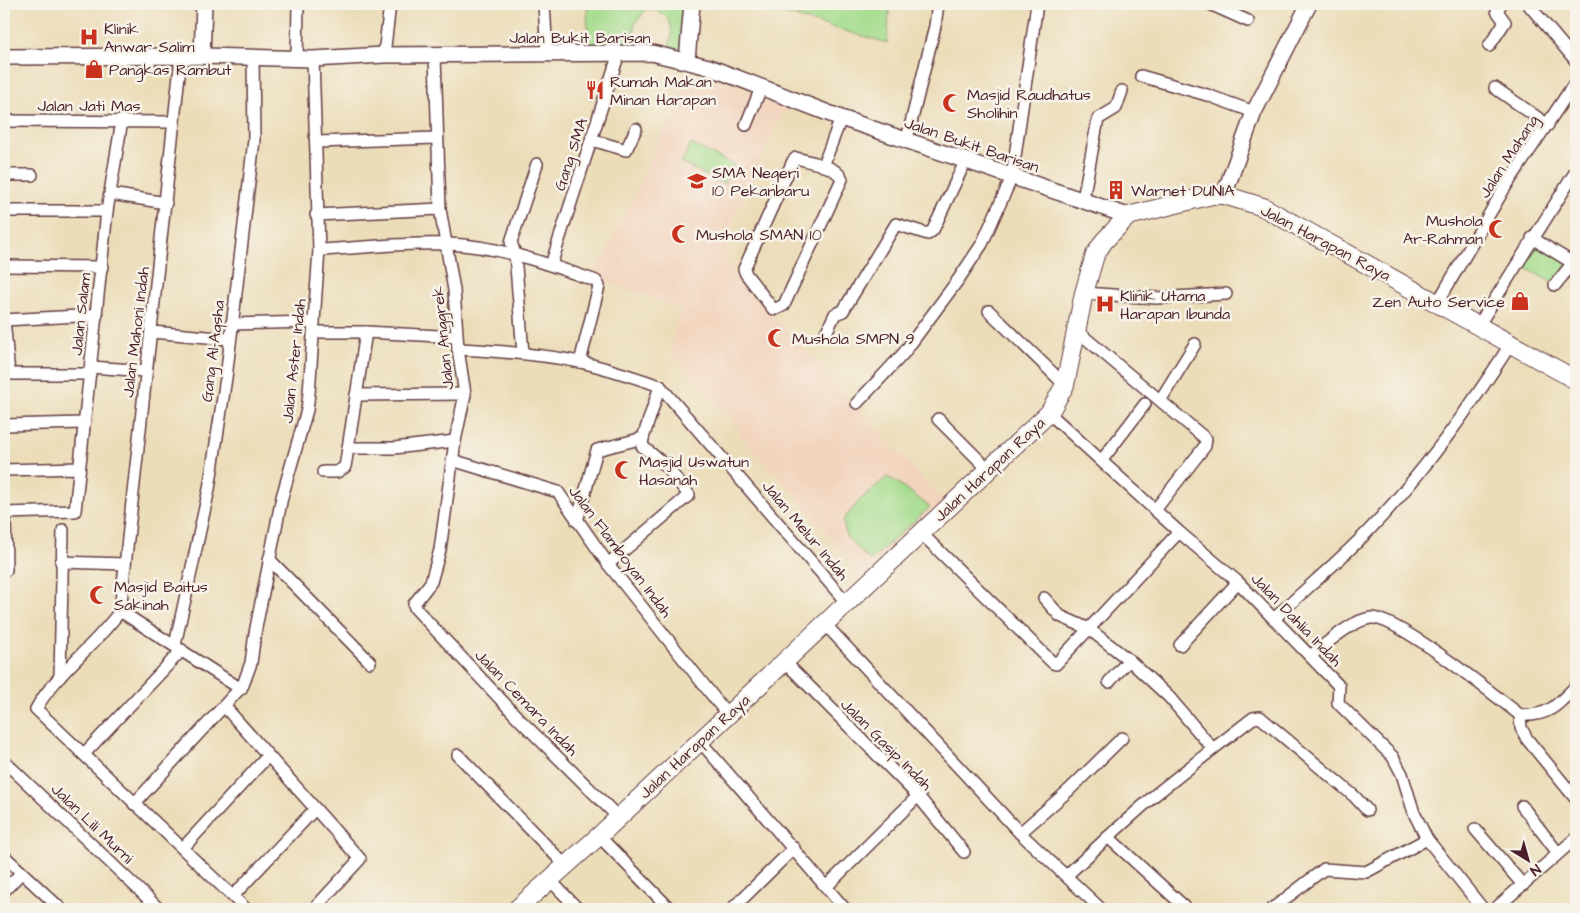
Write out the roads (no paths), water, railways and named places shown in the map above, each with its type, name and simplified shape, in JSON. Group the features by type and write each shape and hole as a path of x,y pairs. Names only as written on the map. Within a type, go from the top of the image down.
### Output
{"main road":[{"path":"202,56 204,4"},
{"path":"687,60 692,4"},
{"path":"1224,195 1254,112 1309,4"},
{"name":"Jalan Bukit Barisan","path":"4,57 253,56 313,59 384,55 652,53 687,60 841,118 907,139 965,162 1083,199 1128,216"},
{"name":"Jalan Harapan Raya","path":"518,909 599,836 1049,413 1065,385 1084,293 1095,256 1104,241 1128,216 1199,197 1224,195 1269,210 1576,380"}],"street":[{"path":"297,59 298,4"},
{"path":"384,55 390,4"},
{"path":"544,4 546,55"},
{"path":"907,139 935,26 938,4"},
{"path":"857,403 902,354 958,280 982,244 1012,177 1037,4"},
{"path":"1210,4 1248,20"},
{"path":"1489,46 1505,22 1497,11 1501,4"},
{"path":"1528,4 1576,61"},
{"name":"Gang SMA","path":"551,265 619,53"},
{"name":"Gang Al-Aqsha","path":"179,648 209,489 226,378 254,140 253,56"},
{"name":"Jalan Anggrek","path":"415,608 415,601 431,582 440,550 452,460 465,394 457,343 448,244 440,209 436,138 435,56"},
{"name":"Jalan Mahoni Indah","path":"120,611 181,57"},
{"name":"Jalan Aster Indah","path":"134,804 241,688 251,663 282,497 307,410 318,250 313,59"},
{"path":"1141,76 1207,95 1254,112"},
{"name":"Jalan Mahang","path":"1438,302 1504,189 1576,81"},
{"path":"746,125 761,88"},
{"path":"1495,88 1548,125"},
{"path":"1083,199 1098,119 1116,108 1122,91"},
{"path":"823,166 841,118"},
{"name":"Jalan Jati Mas","path":"4,121 122,120 174,122"},
{"name":"Jalan Salam","path":"4,513 74,511 107,211 122,120"},
{"path":"592,140 626,150 636,129"},
{"path":"316,142 436,138"},
{"path":"796,158 823,166 838,174 842,179 784,305 781,308 773,309 744,269 792,162 796,158"},
{"path":"824,335 835,314 843,311 896,224 928,234 933,230 965,162"},
{"path":"522,353 515,254 511,242 537,164"},
{"path":"1478,326 1576,171"},
{"path":"4,175 32,175"},
{"path":"111,194 166,203"},
{"path":"316,215 440,209"},
{"path":"4,211 107,211"},
{"path":"1532,238 1575,261 1556,285"},
{"path":"318,250 448,244 515,254 596,281 599,285 580,362"},
{"path":"4,266 102,267"},
{"path":"1084,293 1156,298 1226,294"},
{"path":"989,311 1065,385"},
{"path":"97,315 4,319 6,374 146,371"},
{"path":"231,324 314,327 457,343 580,362 616,371 660,386 642,446 666,466 689,496 608,564"},
{"path":"1077,331 1161,399 1207,442 1155,510"},
{"path":"152,332 229,340"},
{"path":"323,472 337,472 345,467 366,332"},
{"path":"1161,399 1195,344"},
{"path":"1274,619 1374,525 1420,471 1479,393 1510,345"},
{"name":"Jalan Melur Indah","path":"660,386 846,602"},
{"path":"356,395 465,394"},
{"path":"1102,460 1145,404"},
{"name":"Jalan Dahlia Indah","path":"1049,413 1179,532 1238,582 1339,686 1340,691 1337,701 1340,706 1393,757 1399,766 1414,813 1427,839 1483,909"},
{"path":"938,419 989,470"},
{"path":"4,425 84,423"},
{"path":"576,521 597,450 643,438"},
{"path":"348,448 394,448 456,441"},
{"name":"Jalan Flamboyan Indah","path":"452,460 558,492 576,521 608,564 727,714"},
{"path":"4,470 79,468"},
{"path":"4,513 6,570"},
{"path":"60,677 61,562 64,530"},
{"path":"921,533 1053,663 1059,662 1179,532"},
{"path":"269,559 370,662"},
{"path":"61,562 125,564"},
{"path":"1180,645 1238,582"},
{"path":"1044,598 1060,616 1089,629 1129,660 1169,697 1214,749"},
{"name":"Jalan Cemara Indah","path":"415,608 520,720 618,817"},
{"path":"241,688 120,611 104,634 60,677 36,707 134,804 246,909"},
{"path":"1310,656 1358,622 1373,618 1390,622 1432,650 1520,715 1536,716 1544,713 1576,686"},
{"path":"824,623 1020,833 1101,909"},
{"path":"84,754 179,648"},
{"path":"1109,682 1129,660"},
{"name":"Jalan Gasip Indah","path":"784,661 918,796 964,852"},
{"path":"225,707 267,757 360,858 357,864 314,909"},
{"path":"1520,715 1521,728 1527,739 1576,799"},
{"path":"1066,876 1108,837 1253,718 1260,717 1354,796 1367,810"},
{"path":"1020,833 1068,791 1122,738"},
{"path":"700,740 845,909"},
{"path":"458,755 565,866"},
{"path":"183,848 267,757"},
{"name":"Jalan Lili Murni","path":"4,761 159,909"},
{"path":"827,886 918,796"},
{"path":"1522,806 1558,853"},
{"path":"232,896 315,809"},
{"path":"1475,829 1523,884"},
{"path":"599,836 670,909"},
{"path":"1108,837 1187,909"},
{"path":"1496,909 1576,838"},
{"path":"1272,909 1324,869 1366,872 1427,839"},
{"path":"732,909 794,848"},
{"path":"4,856 61,909"},
{"path":"4,891 21,872"},
{"path":"550,880 578,909"}],"place":[{"name":"Klinik Anwar Salim","path":"89,37"},
{"name":"Pangkas Rambut","path":"94,69"},
{"name":"Rumah Makan Minan Harapan","path":"595,90"},
{"name":"Masjid Raudhatus Sholihin","path":"952,103"},
{"name":"SMA Negeri 10 Pekanbaru","path":"697,181"},
{"name":"Warnet DUNIA","path":"1116,190"},
{"name":"Mushola Ar-Rahman","path":"1498,229"},
{"name":"Mushola SMAN 10","path":"681,234"},
{"name":"Zen Auto Service","path":"1520,301"},
{"name":"Klinik Utama Harapan Ibunda","path":"1105,304"},
{"name":"Mushola SMPN 9","path":"777,338"},
{"name":"Masjid Uswatun Hasanah","path":"624,470"},
{"name":"Masjid Baitus Sakinah","path":"99,595"}]}
